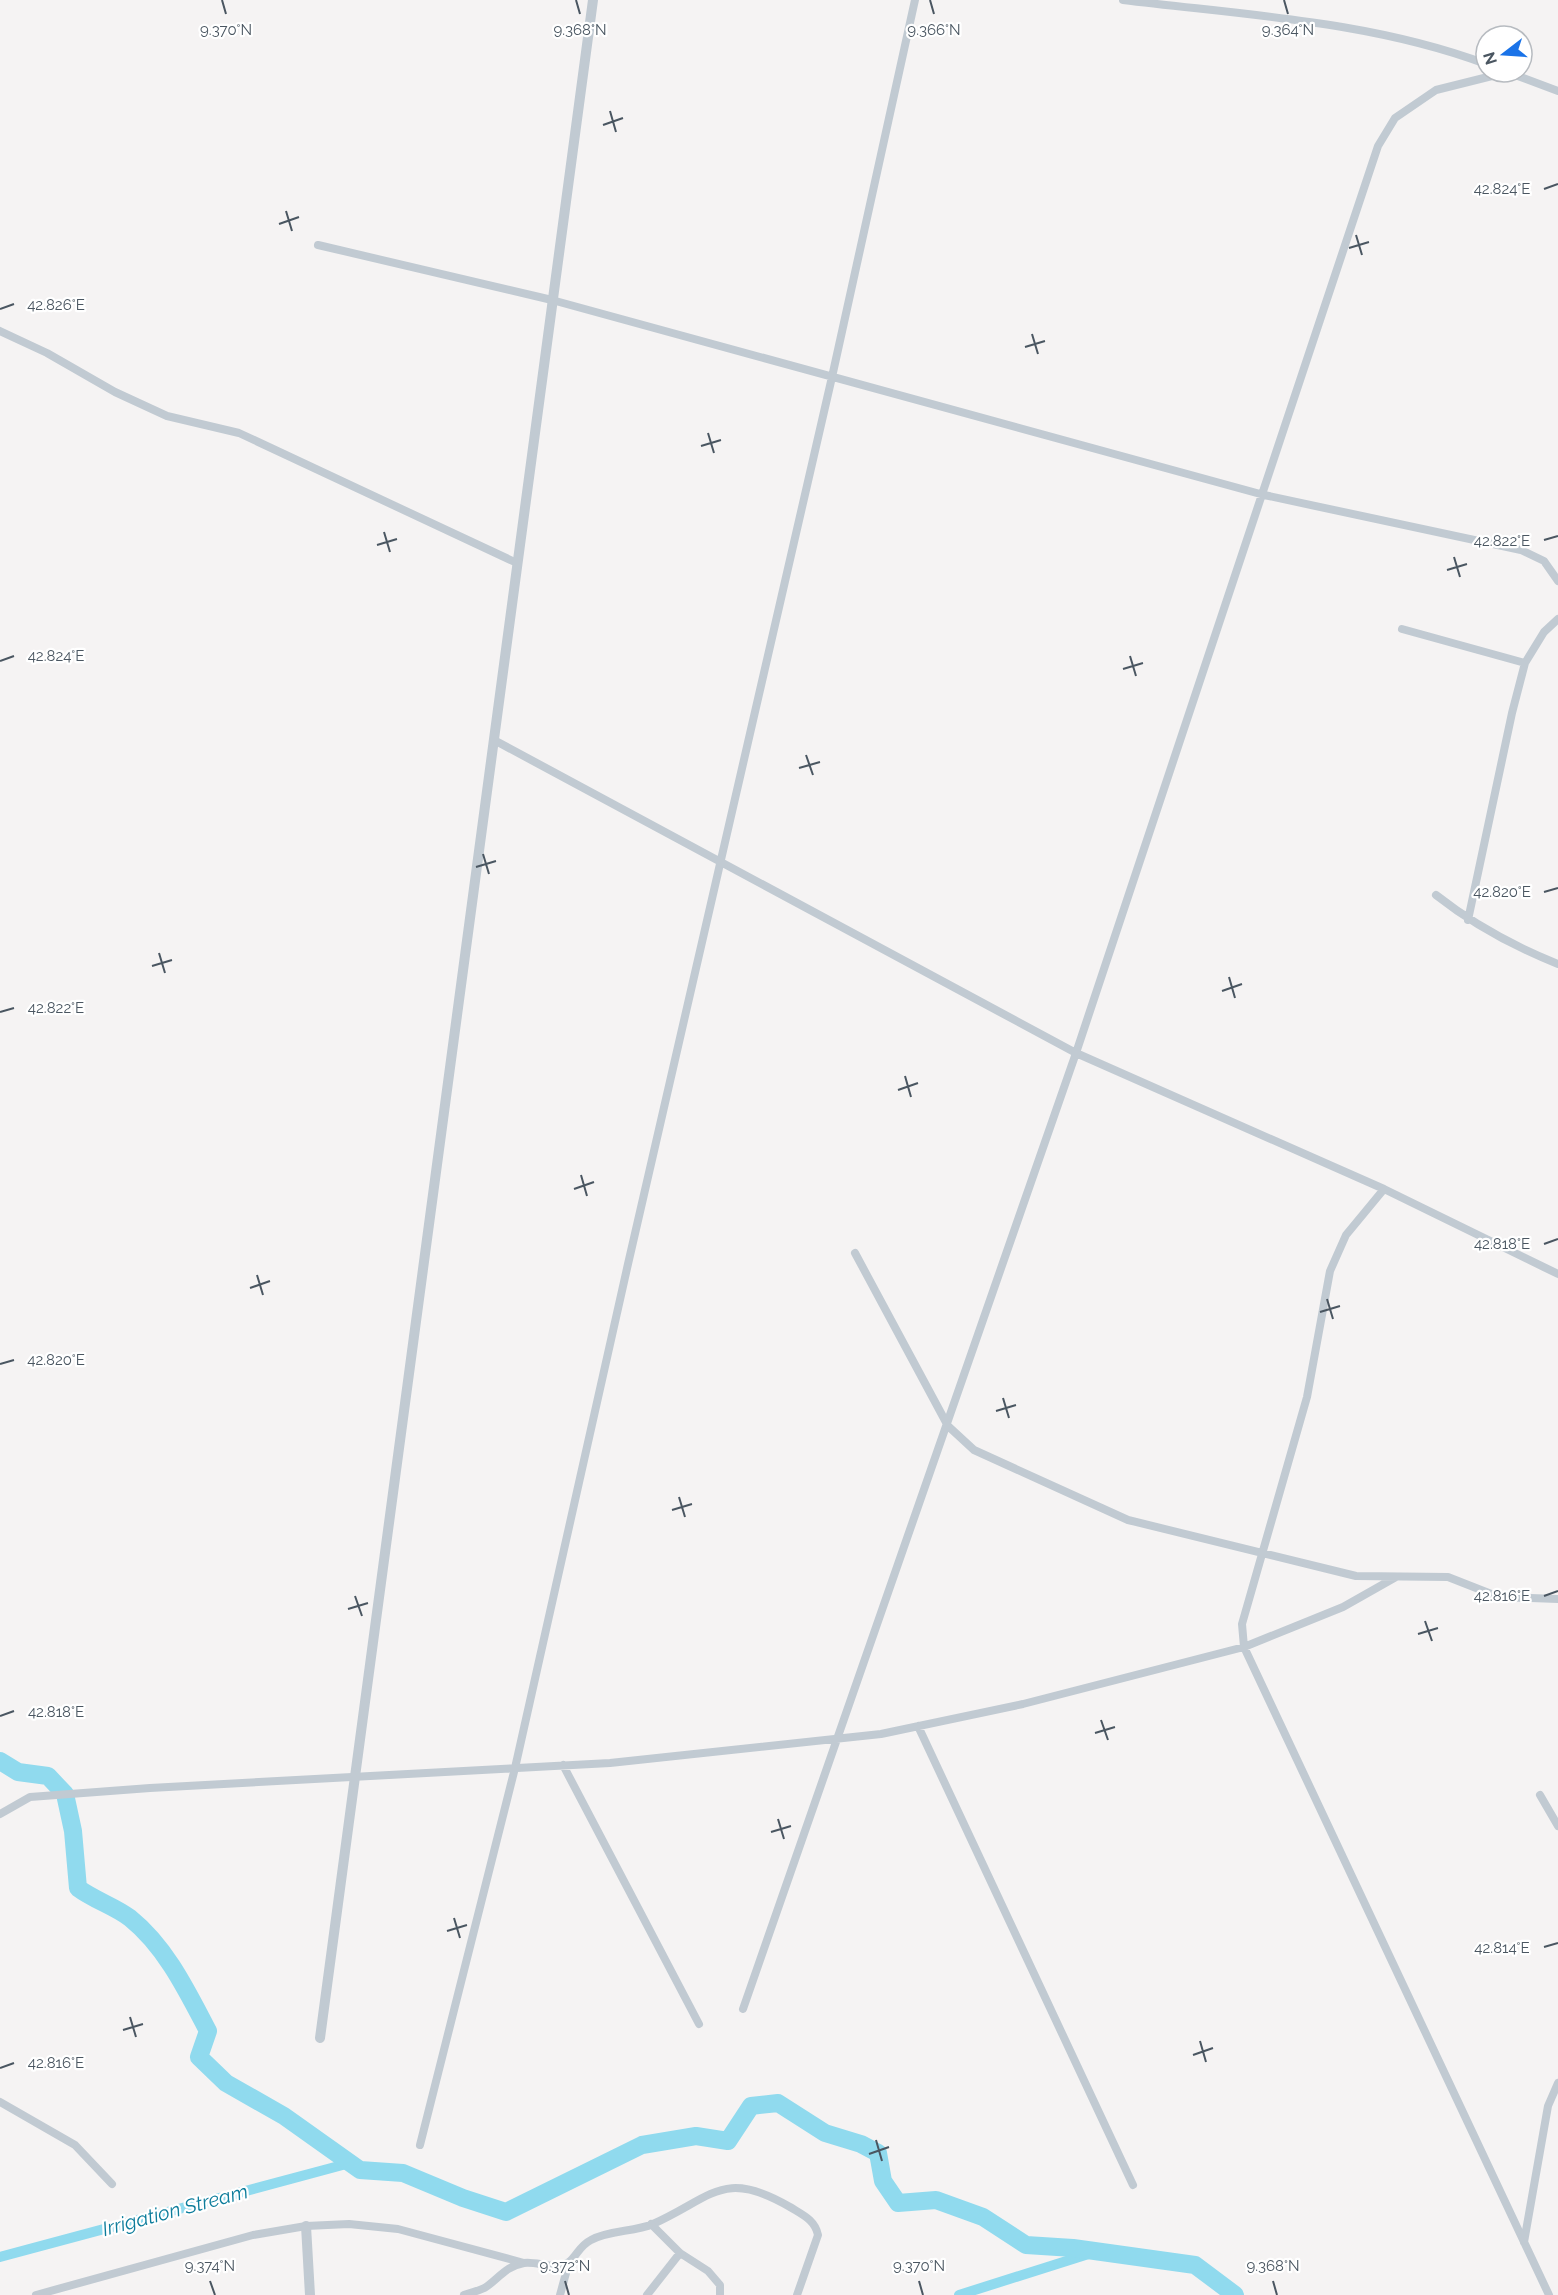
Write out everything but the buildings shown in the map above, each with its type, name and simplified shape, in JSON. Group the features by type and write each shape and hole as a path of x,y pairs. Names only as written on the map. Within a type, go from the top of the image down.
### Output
{"street":[{"path":"320,2038 593,0"},
{"path":"420,2145 515,1768 832,377 915,0"},
{"path":"1123,0 1342,27 1441,47 1474,59"},
{"path":"743,2010 1076,1053 1264,495 1378,146 1395,118 1436,90 1474,80"},
{"path":"1534,82 1558,91"},
{"path":"318,245 552,300 1264,495 1521,550 1544,561 1558,581"},
{"path":"0,331 167,416 239,433 517,563"},
{"path":"1468,920 1509,723 1526,663 1544,632 1558,619"},
{"path":"1402,629 1526,663"},
{"path":"494,740 1076,1053 1384,1189 1558,1274"},
{"path":"1437,895 1468,920 1516,947 1558,964"},
{"path":"1384,1189 1346,1234 1330,1271 1307,1397 1242,1624 1244,1647 1549,2295"},
{"path":"855,1253 948,1426 974,1450 1128,1520 1356,1576 1448,1577 1499,1597 1558,1599"},
{"path":"0,1814 30,1797 355,1776 563,1766 838,1738 918,1726 1023,1704 1244,1647 1343,1607 1396,1577"},
{"path":"918,1726 1133,2185"},
{"path":"563,1766 699,2024"},
{"path":"1540,1795 1558,1826"},
{"path":"1524,2242 1548,2106 1558,2083"},
{"path":"0,2102 75,2145 112,2184"},
{"path":"560,2295 569,2262 579,2248 593,2239 651,2224 724,2187 743,2188 769,2195 807,2217 816,2227 818,2235 797,2295"},
{"path":"36,2295 253,2235 306,2226 349,2224 398,2229 524,2263 556,2266 569,2262"},
{"path":"651,2224 680,2253 708,2271 720,2284 720,2295"},
{"path":"306,2226 310,2295"},
{"path":"647,2295 680,2253"},
{"path":"464,2295 484,2291 504,2270 524,2263"}],"waterway":[{"path":"0,1761 18,1772 48,1776 65,1794 73,1831 78,1888 130,1918 165,1956 184,1985 208,2031 199,2057 226,2083 284,2116 360,2170 403,2173 463,2198 506,2212 642,2145 696,2136 728,2141 751,2106 778,2103 825,2133 861,2144 878,2153 883,2181 898,2203 936,2200 983,2217 1026,2245 1073,2248 1195,2265 1235,2295"},
{"name":"Irrigation Stream","path":"0,2257 350,2163"},
{"path":"959,2295 1098,2251"}]}
